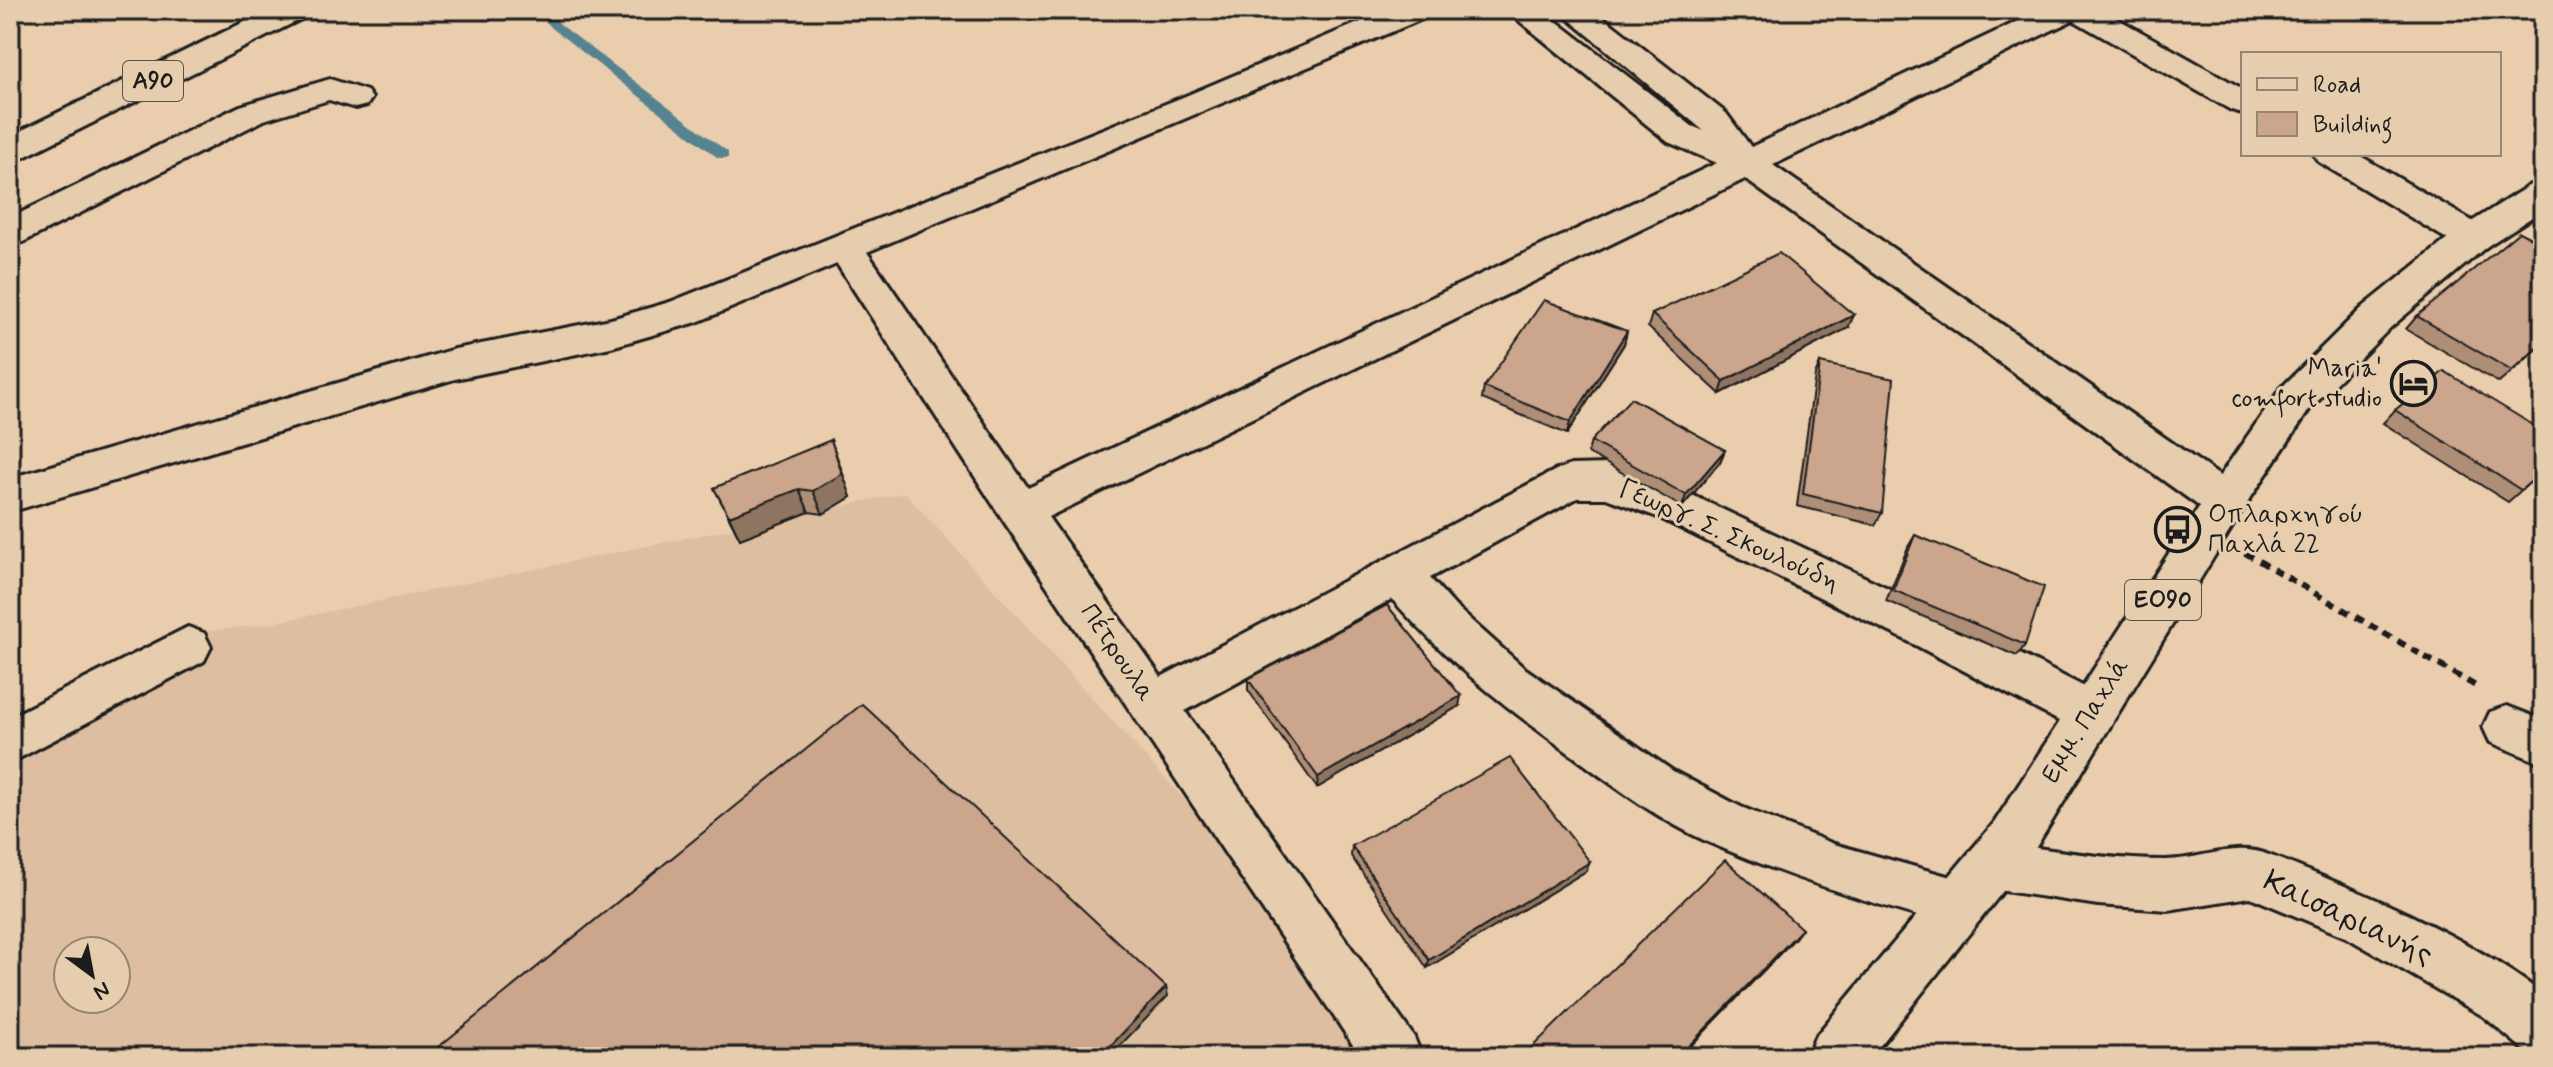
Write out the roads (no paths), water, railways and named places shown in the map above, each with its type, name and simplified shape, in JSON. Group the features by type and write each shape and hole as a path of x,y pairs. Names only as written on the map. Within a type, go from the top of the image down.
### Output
{"main road":[{"name":"Α90","path":"10,150 294,10"},
{"path":"10,495 455,364 611,333 683,312 1312,56 1416,10"},
{"path":"1522,10 1680,134 1746,163 2216,517"},
{"path":"1574,10 1714,121 1746,163"},
{"path":"1020,511 2068,10"},
{"path":"2079,10 2241,102"},
{"path":"10,233 252,113 330,89 355,98"},
{"path":"2334,156 2473,238"},
{"name":"Εμμ. Παχλά","path":"1835,1057 2012,840 2216,517 2295,399 2377,317 2473,238 2543,193"},
{"name":"Πέτρουλα","path":"844,246 1020,511 1394,1057"},
{"name":"Γεωργ. Σ. Σκουλούδη","path":"1152,705 1571,482 1608,481 1675,506 1747,539 2091,714"},
{"name":"Καισαριανής","path":"1398,574 1439,620 1506,681 1655,787 1723,824 1834,868 1975,884 2098,880 2168,885 2251,872 2365,919 2502,997 2543,1029"},
{"path":"10,741 188,647"}],"waterway":[{"path":"540,10 557,27 723,155"}],"place":[{"name":"Maria' comfort studio","path":"2413,384"},
{"name":"Οπλαρχηγού Παχλά 22","path":"2177,530"}]}
